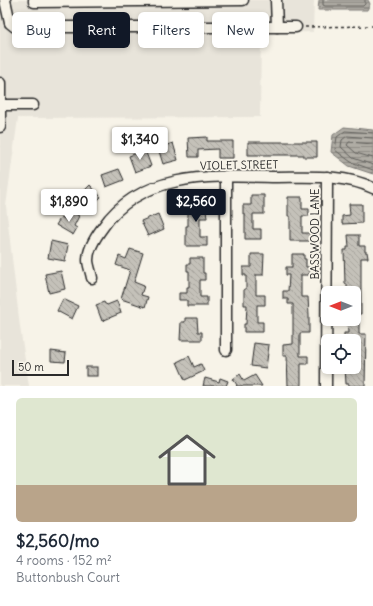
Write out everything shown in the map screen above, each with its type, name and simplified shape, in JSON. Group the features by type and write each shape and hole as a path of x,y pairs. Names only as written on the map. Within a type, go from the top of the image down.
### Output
{"street":[{"path":"5,0 10,23 15,27 296,27"},
{"path":"34,0 34,2 243,0"},
{"path":"276,0 277,27"},
{"path":"0,83 0,127"},
{"path":"0,105 32,105"},
{"path":"226,176 226,350"},
{"name":"VIOLET STREET","path":"92,278 88,258 92,247 105,223 123,205 146,191 175,181 191,178 226,176 327,177 353,181 373,188"},
{"name":"BASSWOOD LANE","path":"326,386 327,177"}],"path":[{"path":"296,27 373,26"}],"shaded area":[{"path":"0,0 314,0 313,32 269,33 269,12 212,12 212,48 261,48 260,117 18,118 6,206 20,327 29,386 0,386"}],"water":[{"path":"319,0 368,0 370,4 367,10 318,10"},
{"path":"344,127 373,130 373,174 349,166 331,152 333,135"}],"building":[{"path":"207,137 207,141 233,141 233,158 218,158 218,149 198,150 198,157 189,157 188,138"},
{"path":"248,142 317,142 317,157 304,157 304,155 248,155"},
{"path":"173,143 178,160 163,164 158,148"},
{"path":"145,150 151,166 135,172 129,156"},
{"path":"119,169 124,180 106,187 102,175"},
{"path":"90,185 101,197 88,209 77,198"},
{"path":"251,195 264,195 264,214 253,214 253,229 261,229 261,239 245,239 245,214 243,214 243,205 251,205"},
{"path":"193,196 203,196 203,202 205,202 207,218 200,218 200,237 207,237 207,246 186,246 188,207 193,207"},
{"path":"288,197 302,197 302,209 309,209 309,216 302,216 302,233 310,233 310,241 290,241"},
{"path":"349,204 362,204 362,223 342,224 342,216 350,215"},
{"path":"71,211 79,216 74,226 77,228 73,235 56,225 61,217 66,219"},
{"path":"158,214 164,229 148,236 141,221"},
{"path":"348,235 359,235 359,246 365,246 365,252 367,252 368,258 361,258 361,286 347,286 347,284 345,284 344,250 347,250 347,247 349,247"},
{"path":"51,241 68,245 65,261 48,258"},
{"path":"130,249 143,253 134,282 144,286 141,295 148,297 145,307 121,299 130,270 116,265 119,256 126,259"},
{"path":"251,254 264,254 263,275 256,275 256,295 265,295 265,305 257,305 257,322 263,322 263,332 244,332 247,305 244,305 246,275 243,275 243,267 251,267"},
{"path":"292,254 304,254 304,259 306,259 306,267 309,267 309,275 301,275 301,297 308,297 309,333 300,333 300,356 308,356 308,364 301,364 301,386 288,386 287,356 283,356 283,345 293,344 293,304 288,304 288,299 283,299 283,291 288,291 289,275 286,275 286,267 292,267"},
{"path":"190,258 203,258 203,273 205,273 205,280 200,280 200,297 207,297 207,306 187,306 187,300 179,300 179,293 187,293 187,287 189,287 189,271 187,271 187,264 190,264"},
{"path":"61,271 65,289 49,293 45,274"},
{"path":"63,299 78,306 72,319 57,311"},
{"path":"117,301 121,313 102,321 96,305 104,302 107,305"},
{"path":"185,318 197,318 198,332 202,332 202,340 180,340 181,322 185,322"},
{"path":"348,326 359,326 359,334 344,334 348,333"},
{"path":"361,334 366,334 365,386 349,386 349,384 346,384 345,374 361,374"},
{"path":"254,343 269,345 266,368 251,366"},
{"path":"51,351 66,353 65,362 51,361"},
{"path":"189,356 194,367 201,364 204,371 185,380 177,362"},
{"path":"86,367 97,367 97,376 86,376"},
{"path":"240,374 244,381 255,375 262,386 236,386 237,385 233,379"},
{"path":"205,378 219,382 220,378 228,381 226,386 203,386"}]}
